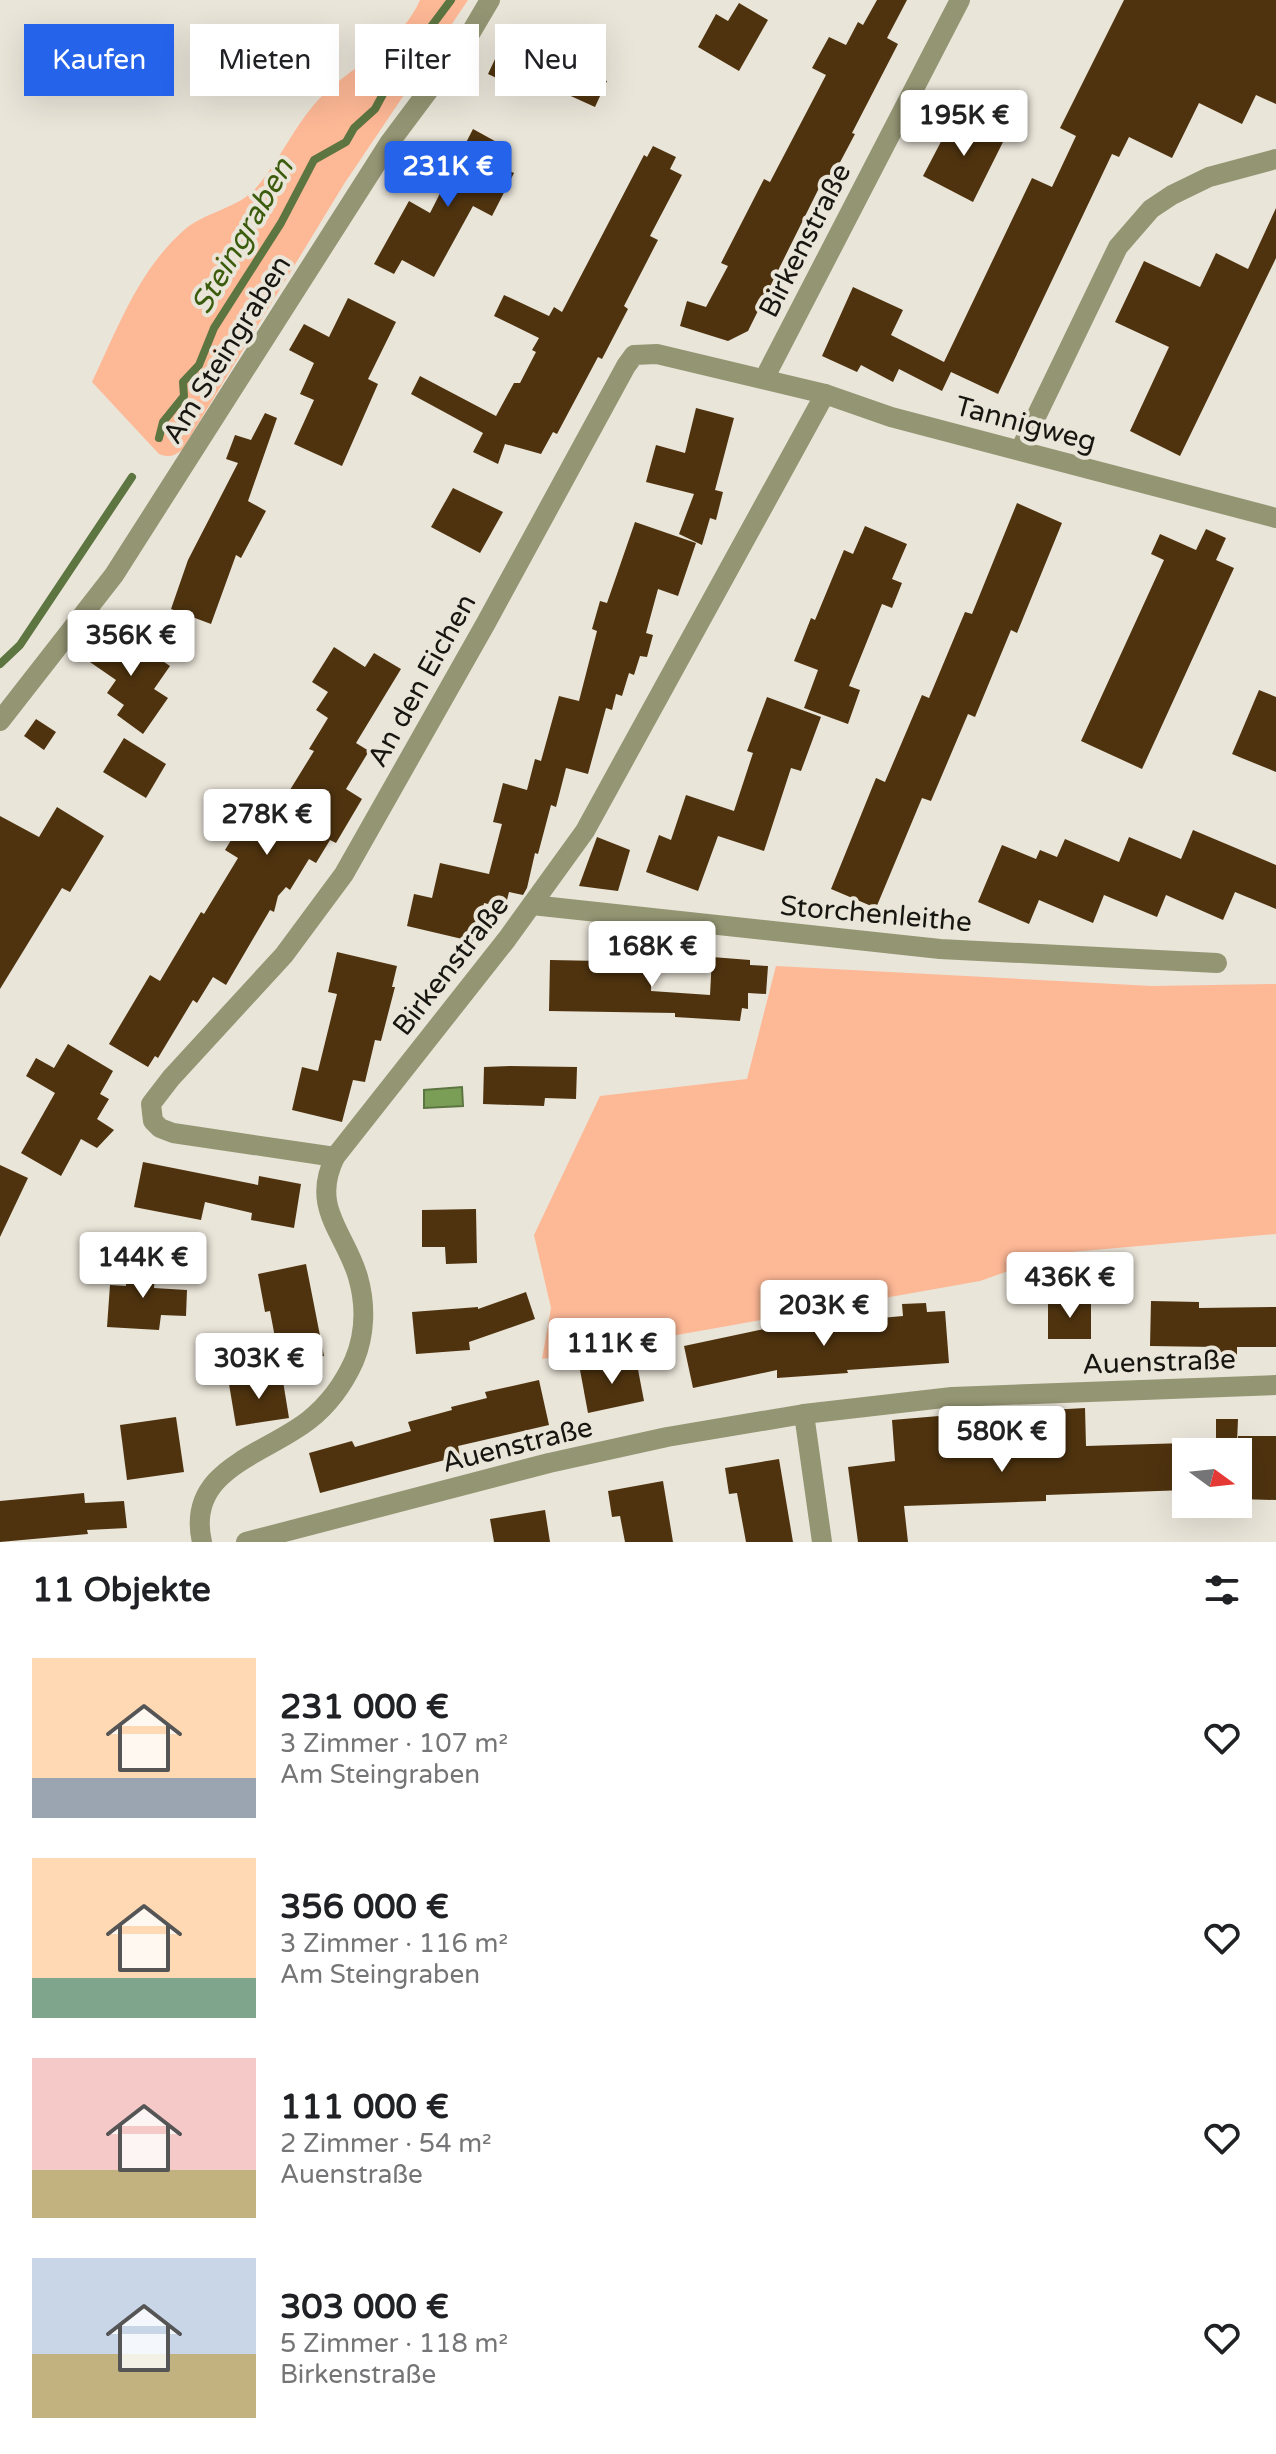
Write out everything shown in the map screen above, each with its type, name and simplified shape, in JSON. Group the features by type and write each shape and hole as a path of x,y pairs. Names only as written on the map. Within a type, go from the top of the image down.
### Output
{"street":[{"name":"Am Steingraben","path":"0,721 114,575 390,142 467,39 490,0"},
{"name":"Birkenstraße","path":"764,379 960,0"},
{"path":"1020,450 1118,247 1143,218 1172,195 1209,177 1276,159"},
{"name":"An den Eichen","path":"335,1157 173,1133 160,1128 153,1121 150,1111 157,1095 284,955 344,874 634,355 657,354 764,379"},
{"name":"Tannigweg","path":"764,379 825,394 891,417 1276,518"},
{"name":"Birkenstraße","path":"202,1542 199,1511 214,1483 240,1461 309,1420 327,1403 354,1361 363,1323 363,1306 358,1275 340,1240 327,1202 327,1173 335,1157 532,905 585,831 825,394"},
{"name":"Storchenleithe","path":"532,905 940,949 1217,963"},
{"name":"Auenstraße","path":"246,1542 549,1463 667,1437 804,1414 952,1397 1276,1385"},
{"path":"804,1414 822,1542"}],"shaded area":[{"path":"420,0 468,0 452,24 405,24"},
{"path":"355,69 355,96 403,96 344,184 182,450 171,456 159,454 92,382 120,322 141,283 167,247 191,225 240,201 256,188 314,105 322,96 339,96 339,81"},
{"path":"776,966 1152,986 1276,984 1276,1234 1060,1253 980,1281 542,1359 551,1308 534,1235 600,1096 747,1079"},
{"path":"462,1087 463,1106 424,1108 424,1090"}],"building":[{"path":"877,0 907,0 887,38 898,44 852,133 855,134 829,183 823,180 748,331 728,341 680,326 687,301 706,307 728,266 721,263 764,179 770,182 826,75 812,68 829,37 846,45 858,22 863,25"},
{"path":"1124,0 1276,0 1276,104 1256,95 1242,124 1199,103 1172,158 1129,137 1119,157 1112,154 998,394 951,372 942,391 899,369 893,382 861,365 857,372 822,356 853,287 903,310 891,335 944,362 1032,178 1052,187 1076,136 1060,128"},
{"path":"739,3 768,20 739,71 698,47 716,14 728,21"},
{"path":"495,59 495,77 488,74"},
{"path":"571,96 600,96 595,107"},
{"path":"955,115 1004,140 973,202 923,176"},
{"path":"473,129 502,145 493,163 514,173 492,216 473,206 434,277 402,260 394,274 374,264 409,201 430,213"},
{"path":"653,146 676,157 670,169 682,175 650,236 658,240 624,306 628,309 602,359 598,357 557,434 553,432 541,454 505,444 498,464 473,452 483,433 411,394 420,376 496,416 514,383 520,383 536,352 532,350 539,338 494,316 504,295 549,316 554,307 562,312 644,155 647,157"},
{"path":"1276,208 1276,258 1180,456 1130,431 1169,347 1115,322 1144,261 1200,287 1216,253 1248,269"},
{"path":"348,298 396,322 368,379 378,384 342,466 294,444 314,400 300,394 314,363 289,350 304,324 329,337"},
{"path":"696,408 734,418 715,490 723,492 716,520 710,518 702,545 679,534 694,494 646,482 656,445 685,453"},
{"path":"265,413 277,418 248,501 266,511 241,558 236,555 211,624 171,609 188,560 238,463 226,459 235,435 251,440"},
{"path":"453,488 503,512 480,553 431,527"},
{"path":"1017,503 1062,523 1017,633 1011,630 975,717 968,714 931,801 922,798 876,908 831,889 876,778 885,782 922,695 929,698 965,612 972,614"},
{"path":"635,522 696,543 678,596 658,589 646,633 653,635 647,657 640,656 634,675 629,673 622,696 616,694 612,710 606,708 588,774 566,768 556,807 551,805 538,854 535,853 527,888 523,895 509,892 505,908 484,903 475,942 407,926 414,894 432,898 440,863 489,874 502,824 493,822 503,783 527,790 535,759 541,761 559,696 579,701 597,631 592,629 600,601 607,603"},
{"path":"865,526 907,544 892,579 902,583 892,608 882,604 849,686 860,690 848,724 804,708 818,670 794,661 844,550 853,554"},
{"path":"1206,529 1226,538 1216,560 1234,568 1142,769 1081,741 1164,560 1151,554 1160,534 1196,550"},
{"path":"111,626 170,666 154,689 168,698 143,734 117,715 124,705 107,693 116,680 87,660"},
{"path":"334,647 365,667 374,653 401,669 356,743 369,751 346,789 362,799 336,843 330,840 316,863 309,859 290,890 286,887 278,896 274,912 270,910 226,985 213,977 197,1003 193,1000 158,1058 155,1056 148,1067 109,1044 150,975 160,981 238,858 225,850 244,819 264,832 314,751 309,749 328,718 316,710 328,692 312,682"},
{"path":"1259,690 1276,697 1276,772 1232,754"},
{"path":"767,697 821,717 801,771 791,768 764,851 718,836 698,891 646,872 659,835 671,840 686,795 734,811 753,753 747,751"},
{"path":"36,719 56,732 44,750 24,736"},
{"path":"124,738 166,764 146,798 103,772"},
{"path":"57,807 104,836 70,892 62,888 0,989 0,816 39,837"},
{"path":"1193,830 1276,865 1276,909 1235,892 1223,920 1166,895 1157,917 1104,895 1093,923 1039,900 1029,924 978,902 1002,845 1036,859 1040,850 1057,857 1065,839 1119,862 1129,837 1181,859"},
{"path":"597,837 630,850 618,891 579,886"},
{"path":"337,952 397,966 392,987 395,987 381,1041 375,1040 365,1082 353,1080 342,1122 292,1110 302,1067 318,1071 337,994 328,992"},
{"path":"712,957 750,960 750,965 768,966 766,994 748,993 748,1009 742,1008 740,1021 675,1017 675,1013 549,1011 550,960 652,962 651,991 710,995"},
{"path":"68,1044 113,1071 100,1094 109,1099 97,1119 114,1130 97,1148 81,1139 61,1176 21,1153 55,1093 26,1076 36,1058 54,1068"},
{"path":"484,1067 577,1067 576,1099 545,1098 544,1106 483,1104"},
{"path":"143,1162 258,1185 259,1176 301,1184 294,1228 251,1220 252,1213 205,1202 201,1220 134,1207"},
{"path":"0,1165 28,1178 0,1237"},
{"path":"476,1209 477,1263 446,1264 445,1247 422,1247 422,1210"},
{"path":"127,1260 156,1262 154,1288 187,1290 186,1316 161,1315 159,1330 107,1327 110,1285 126,1286"},
{"path":"306,1264 324,1356 280,1364 270,1311 265,1312 258,1274"},
{"path":"526,1292 535,1319 469,1342 470,1350 416,1354 412,1312 478,1309"},
{"path":"1048,1300 1091,1300 1091,1339 1048,1339"},
{"path":"1151,1301 1199,1302 1199,1308 1276,1307 1276,1347 1237,1347 1237,1360 1214,1360 1214,1347 1150,1346"},
{"path":"926,1303 927,1312 945,1311 949,1363 777,1378 777,1370 693,1388 684,1346 769,1328 903,1316 902,1304"},
{"path":"636,1359 644,1401 588,1413 580,1370"},
{"path":"282,1375 289,1418 236,1426 229,1384"},
{"path":"539,1380 549,1425 458,1446 460,1456 320,1493 309,1453 352,1441 355,1447 411,1431 408,1422 487,1398 485,1392"},
{"path":"1085,1408 1086,1446 1172,1443 1172,1490 1046,1495 1046,1501 904,1506 908,1542 858,1542 848,1467 895,1461 892,1420 939,1416 942,1457 1052,1453 1050,1410"},
{"path":"176,1417 184,1472 127,1480 120,1425"},
{"path":"1216,1419 1238,1419 1237,1438 1216,1438"},
{"path":"1276,1436 1276,1500 1252,1499 1252,1438 1238,1438"},
{"path":"779,1459 793,1542 746,1542 737,1493 729,1494 725,1468"},
{"path":"663,1481 673,1542 625,1542 620,1516 612,1517 608,1491"},
{"path":"84,1493 85,1503 124,1501 127,1528 0,1542 0,1501"},
{"path":"545,1510 550,1542 494,1542 490,1519"}],"waterway":[{"name":"Steingraben","path":"159,438 163,422 184,396 183,382 199,365 214,328 281,223 314,160 346,142 354,128 375,109 389,83 451,0"},
{"name":"Steingraben","path":"0,664 20,645 132,477"}]}
